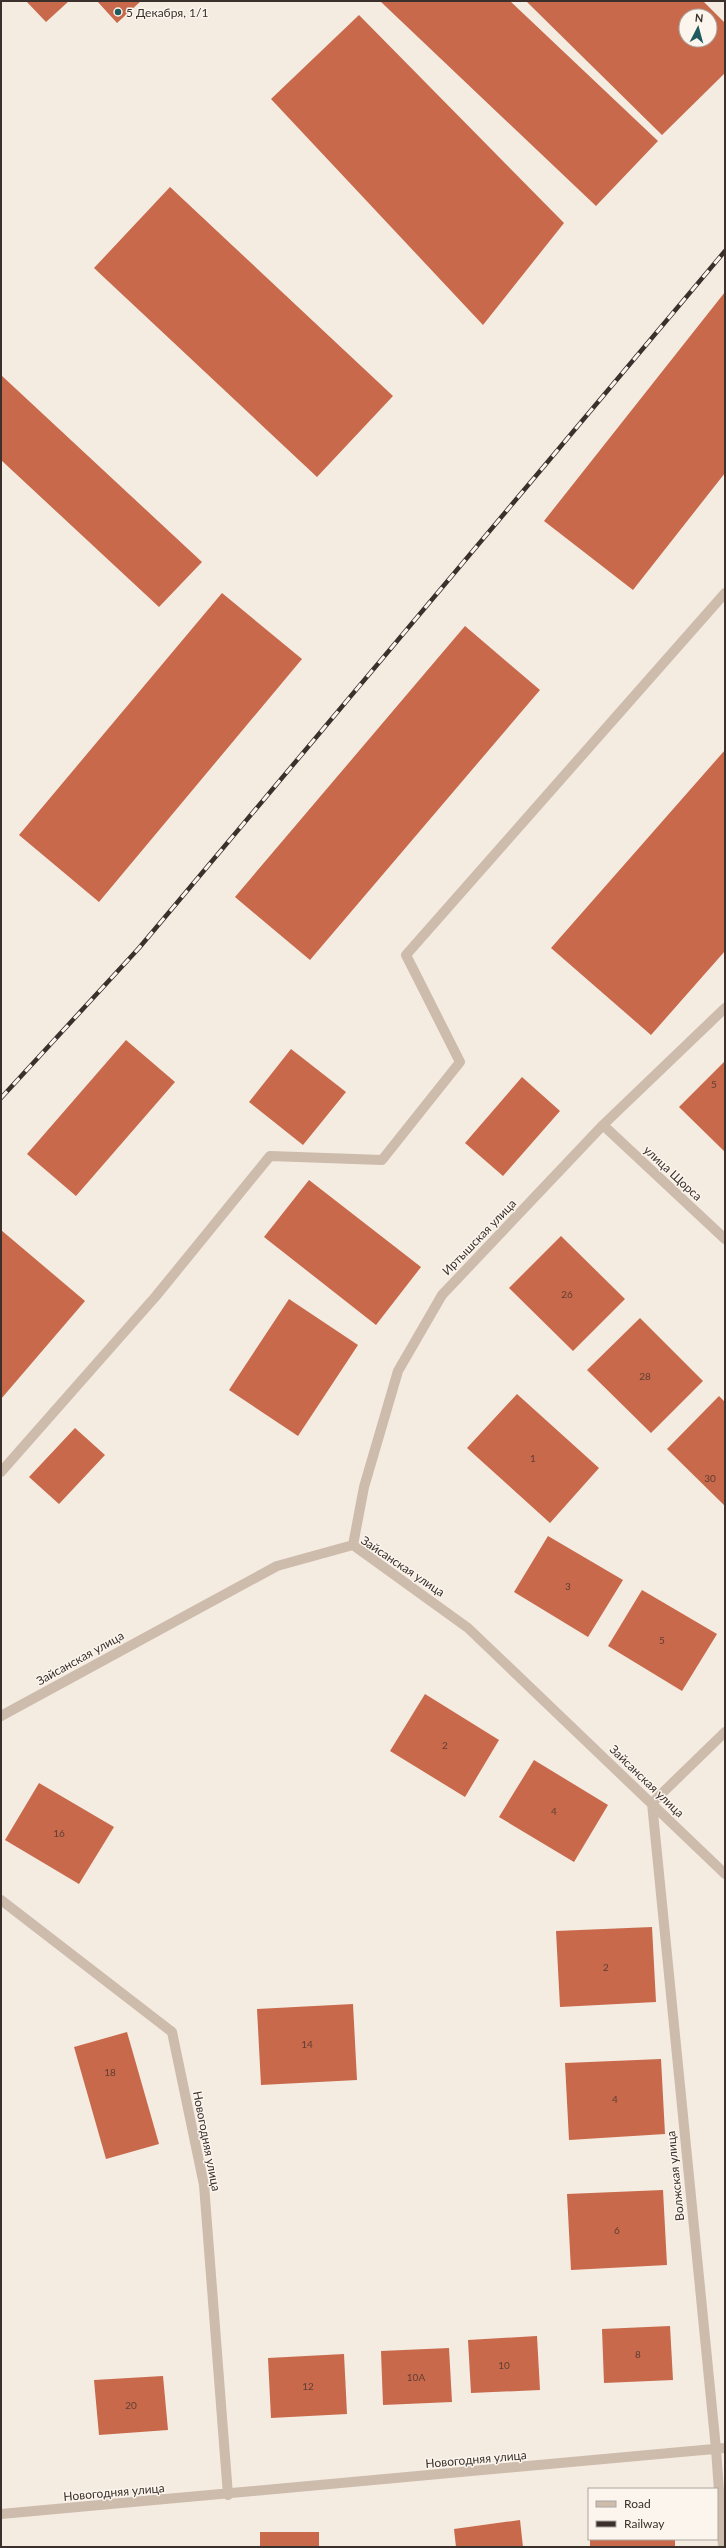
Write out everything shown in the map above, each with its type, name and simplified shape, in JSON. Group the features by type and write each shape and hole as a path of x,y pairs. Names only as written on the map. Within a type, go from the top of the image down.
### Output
{"street":[{"path":"1,1472 156,1296 270,1156 382,1160 460,1062 406,955 725,593"},
{"name":"Иртышская улица","path":"353,1545 364,1487 398,1371 442,1295 603,1125 725,1008"},
{"name":"улица Щорса","path":"603,1125 725,1239"},
{"name":"Зайсанская улица","path":"1,1716 277,1566 353,1545 468,1628 725,1874"},
{"path":"652,1804 725,1732"},
{"name":"Волжская улица","path":"652,1804 720,2449 723,2547"},
{"name":"Новогодняя улица","path":"1,1900 172,2032 204,2185 228,2495"},
{"name":"Новогодняя улица","path":"1,2514 228,2495 720,2449"}],"building":[{"path":"26,1 69,1 46,22"},
{"name":"5 Декабря, 1/1","path":"97,1 141,1 117,23"},
{"path":"380,1 510,1 658,141 596,206"},
{"path":"526,1 703,1 710,8 678,8 678,48 718,48 718,16 725,23 725,73 662,135"},
{"path":"359,15 564,223 483,325 271,99"},
{"path":"170,187 393,396 317,477 94,268"},
{"path":"725,292 725,473 633,590 544,521"},
{"path":"1,375 202,562 159,607 1,460"},
{"path":"222,593 302,659 99,902 19,835"},
{"path":"465,626 540,690 310,960 235,897"},
{"path":"725,750 725,951 651,1035 551,948"},
{"path":"126,1040 175,1082 76,1196 27,1154"},
{"path":"291,1049 346,1092 303,1145 249,1102"},
{"path":"725,1061 725,1152 679,1107"},
{"path":"522,1077 560,1111 503,1176 465,1143"},
{"path":"309,1180 421,1267 376,1325 264,1237"},
{"path":"1,1230 85,1301 1,1399"},
{"path":"561,1236 625,1299 573,1351 509,1288"},
{"path":"289,1299 358,1345 298,1436 229,1390"},
{"path":"640,1318 703,1381 651,1433 587,1370"},
{"path":"517,1394 599,1468 550,1523 467,1448"},
{"path":"719,1396 725,1402 725,1506 667,1449"},
{"path":"75,1428 105,1455 59,1504 29,1477"},
{"path":"548,1536 623,1580 588,1637 514,1592"},
{"path":"642,1590 717,1634 682,1691 608,1646"},
{"path":"425,1694 499,1740 465,1797 390,1751"},
{"path":"534,1760 608,1805 574,1862 499,1817"},
{"path":"39,1783 114,1827 79,1884 5,1840"},
{"path":"652,1927 656,2002 560,2007 556,1931"},
{"path":"353,2004 357,2080 261,2085 257,2009"},
{"path":"127,2032 159,2144 106,2159 74,2047"},
{"path":"661,2059 665,2134 569,2140 565,2063"},
{"path":"663,2190 667,2265 571,2270 567,2194"},
{"path":"670,2326 673,2380 604,2383 602,2329"},
{"path":"537,2336 540,2390 471,2393 468,2340"},
{"path":"449,2348 452,2402 383,2405 381,2351"},
{"path":"344,2354 347,2414 271,2418 268,2358"},
{"path":"163,2376 168,2430 99,2435 94,2380"},
{"path":"520,2520 523,2547 456,2547 454,2529"},
{"path":"260,2532 319,2532 319,2547 260,2547"},
{"path":"590,2540 675,2540 675,2547 590,2547"}],"railway":[{"path":"1,1098 139,948 725,251"}],"place":[{"name":"5 Декабря, 1/1","path":"118,12"}]}
